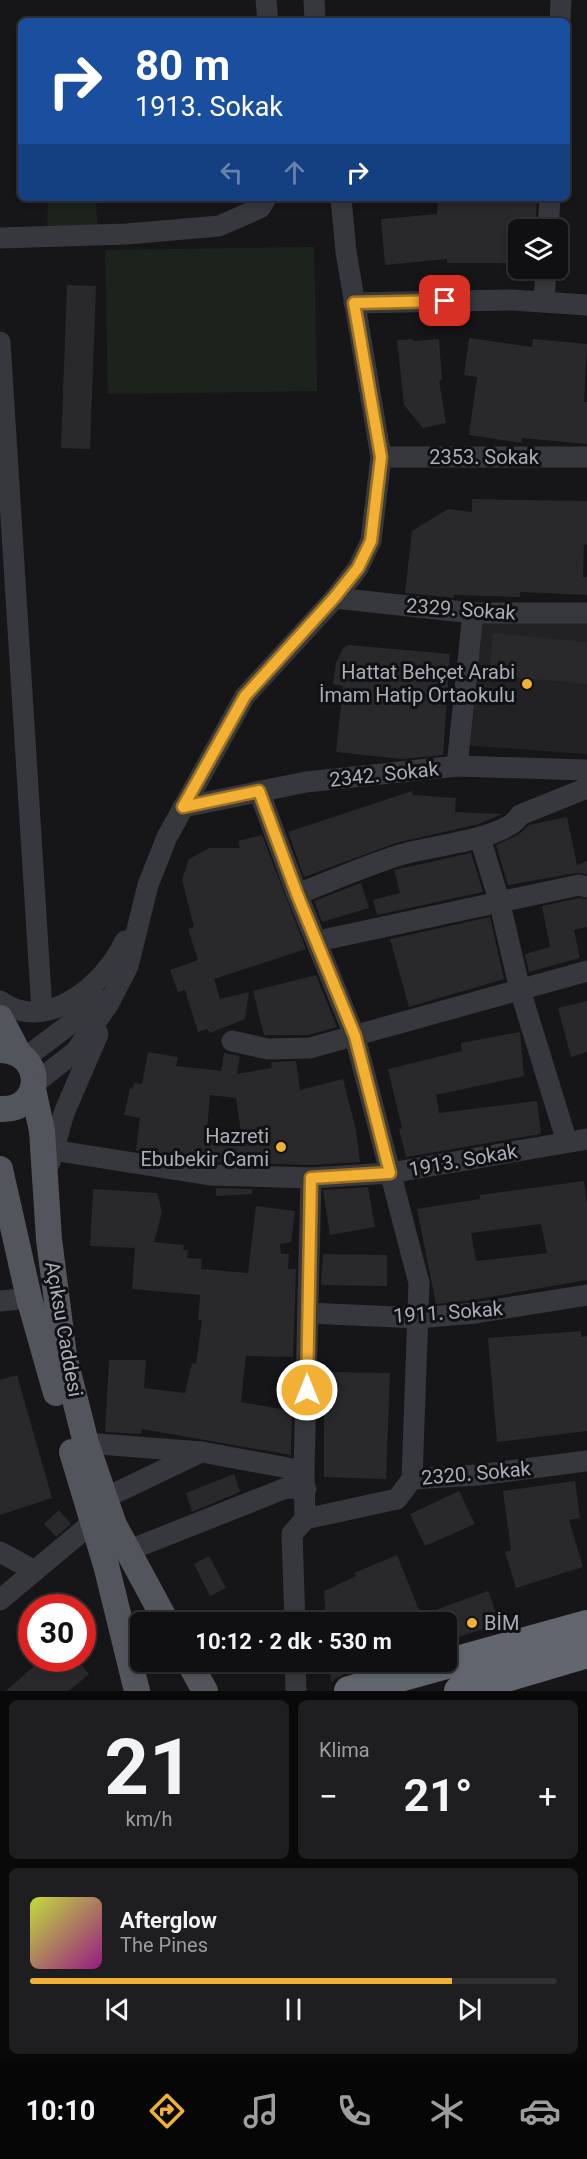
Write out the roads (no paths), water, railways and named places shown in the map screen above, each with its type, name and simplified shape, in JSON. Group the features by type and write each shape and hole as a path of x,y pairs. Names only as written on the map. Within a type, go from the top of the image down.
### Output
{"highway":[{"path":"350,1691 587,1625"},
{"path":"459,1691 587,1653"},
{"path":"530,1691 587,1673"}],"main road":[{"path":"0,1018 15,1054"},
{"name":"Açıksu Caddesi","path":"15,1054 33,1069 33,1087 42,1131 47,1180 49,1239 64,1356 86,1443 114,1525 161,1612"},
{"path":"0,1109 11,1109 21,1105 33,1087"},
{"name":"Açıksu Caddesi","path":"0,1169 29,1298 137,1691"},
{"path":"195,1672 205,1691"}],"street":[{"path":"266,0 268,18"},
{"path":"314,0 315,18"},
{"path":"560,18 561,0"},
{"path":"0,238 127,234 219,226 260,208 264,201"},
{"path":"0,1001 22,1011 42,1011 72,1001 103,976 123,945 167,837 245,696 334,598 358,568 371,541 381,457 346,252 341,201"},
{"path":"549,219 550,201"},
{"path":"544,302 545,279"},
{"path":"354,303 544,302 587,305"},
{"path":"0,342 42,1011"},
{"name":"2353. Sokak","path":"381,457 587,457"},
{"name":"2329. Sokak","path":"334,598 473,613 587,613"},
{"path":"457,766 473,613"},
{"name":"2342. Sokak","path":"183,807 306,782 457,766 587,770"},
{"path":"297,894 401,854 480,838 516,822 520,815 587,788"},
{"path":"259,791 297,894 355,1036 419,1283 412,1479"},
{"path":"480,838 500,900 520,990 577,1140"},
{"path":"33,1087 76,1051 109,1003 128,966 148,885"},
{"path":"318,941 500,900 579,885 587,887"},
{"path":"15,1054 87,1014 106,996 128,966"},
{"path":"232,1041 268,1049 310,1048 587,971"},
{"path":"47,1180 52,1150 64,1113 94,1046 109,1003"},
{"name":"1913. Sokak","path":"52,1150 210,1175 311,1178 390,1173 577,1140"},
{"path":"294,1612 292,1534 305,1519 311,1178"},
{"name":"1911. Sokak","path":"308,1313 418,1318 475,1313 587,1295"},
{"path":"0,1301 29,1298"},
{"path":"86,1443 202,1452 305,1480"},
{"path":"105,1498 202,1452"},
{"name":"2320. Sokak","path":"305,1519 397,1499 412,1479 478,1475 587,1461"},
{"path":"128,1551 305,1480"},
{"path":"0,1600 92,1523"},
{"path":"0,1552 35,1570"},
{"path":"296,1672 296,1691"}],"place":[{"name":"Hattat Behçet Arabi İmam Hatip Ortaokulu","path":"527,684"},
{"name":"Hazreti Ebubekir Cami","path":"281,1147"},
{"name":"BİM","path":"472,1623"}]}
